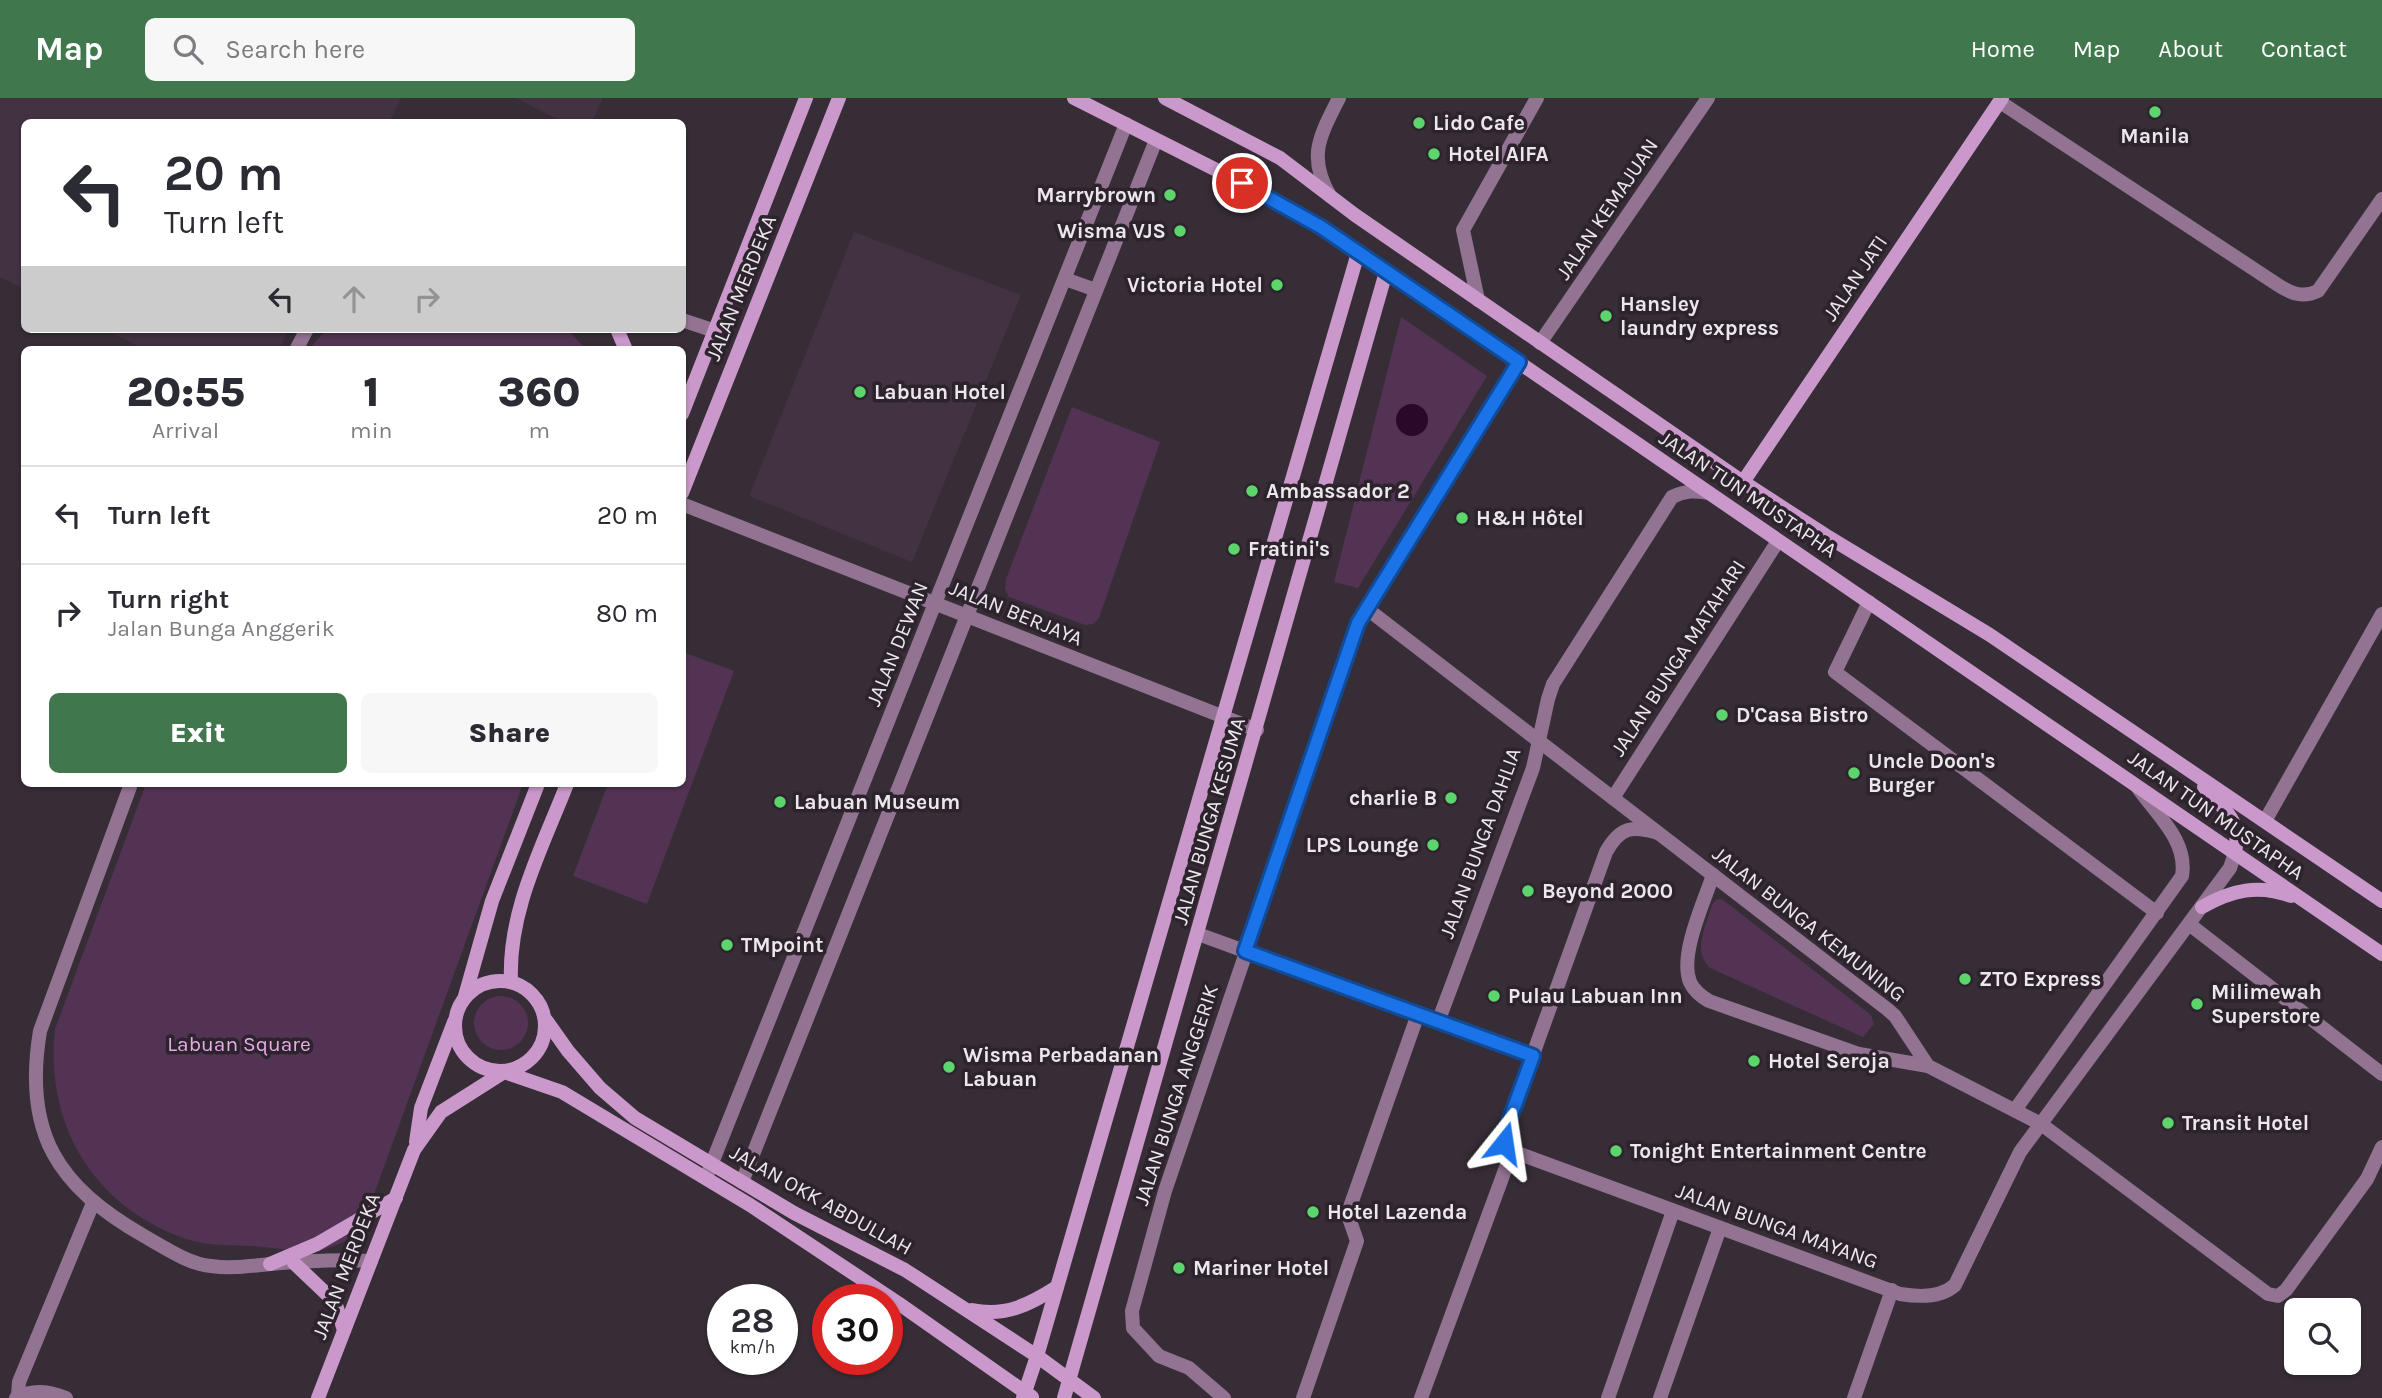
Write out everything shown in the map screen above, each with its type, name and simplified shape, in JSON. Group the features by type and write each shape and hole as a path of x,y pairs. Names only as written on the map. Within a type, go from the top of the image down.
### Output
{"main road":[{"name":"JALAN MERDEKA","path":"686,404 806,98"},
{"name":"JALAN MERDEKA","path":"686,483 839,98"},
{"name":"JALAN TUN MUSTAPHA","path":"1074,98 1264,194 1321,227 2382,954"},
{"name":"JALAN TUN MUSTAPHA","path":"1166,98 1267,149 1478,300 1743,482 1990,635 2382,901"},
{"name":"JALAN JATI","path":"1743,482 2001,100"},
{"name":"JALAN BUNGA KESUMA","path":"1027,1396 1358,253"},
{"name":"JALAN BUNGA KESUMA","path":"1064,1398 1387,272"},
{"path":"2191,771 2235,824 2238,833 2235,853"},
{"path":"465,997 474,988 498,980 524,986 535,995 546,1020 545,1035 531,1060 504,1072 490,1070 477,1065 466,1056 455,1031 456,1017 465,997 492,901 537,787"},
{"path":"511,981 510,959 517,914 566,787"},
{"path":"2202,906 2242,890 2263,890 2281,893 2315,908"},
{"name":"JALAN MERDEKA","path":"318,1398 414,1150 421,1108 456,1017"},
{"name":"JALAN OKK ABDULLAH","path":"546,1020 568,1051 615,1102 635,1118 794,1213 905,1270 1037,1356 1094,1398"},
{"name":"JALAN MERDEKA","path":"414,1150 441,1112 504,1072"},
{"name":"JALAN OKK ABDULLAH","path":"504,1072 562,1092 706,1178 886,1295 1027,1396"},
{"path":"270,1264 317,1244 396,1198"},
{"path":"294,1263 335,1302 344,1331"},
{"path":"964,1308 997,1313 1014,1311 1057,1287"}],"street":[{"path":"1330,196 1319,173 1317,149 1339,98"},
{"path":"1478,300 1463,230 1537,98"},
{"name":"JALAN KEMAJUAN","path":"1540,343 1708,98"},
{"path":"2001,100 2278,285 2297,295 2308,296 2318,291 2382,199"},
{"name":"JALAN DEWAN","path":"706,1178 1126,124"},
{"path":"742,1182 1156,140"},
{"path":"1065,279 1096,290"},
{"path":"686,321 715,331"},
{"name":"JALAN BUNGA ANGGERIK","path":"1224,1398 1189,1368 1159,1356 1136,1333 1131,1317 1165,1191 1358,623 1519,362"},
{"name":"JALAN BUNGA DAHLIA","path":"1438,1021 1533,768 1553,684 1672,497 1682,492 1709,493"},
{"name":"JALAN BERJAYA","path":"686,506 1257,730"},
{"name":"JALAN BUNGA MATAHARI","path":"1613,798 1778,541"},
{"path":"1869,602 1835,672 2157,913"},
{"name":"JALAN BUNGA KEMUNING","path":"1366,608 1887,1009 1895,1016 1928,1066 2041,1124 2273,1296 2283,1294 2287,1290 2368,1179 2382,1147"},
{"path":"2265,821 2382,614"},
{"path":"2015,1111 2182,876 2183,852 2178,842 2133,783"},
{"path":"130,787 40,1031 35,1059 39,1116 55,1158 77,1188 93,1203 141,1234 198,1263 239,1268 347,1259 371,1261"},
{"path":"1420,1398 1512,1151 1507,1148 1503,1138 1612,841 1621,832 1632,828 1658,833"},
{"name":"JALAN BUNGA MAYANG","path":"1512,1151 1892,1290 1912,1296 1941,1294 1955,1284 2015,1161 2230,868 2235,853"},
{"path":"1713,875 1688,952 1690,981 1697,993 1709,1001 1859,1054 1928,1066"},
{"path":"2189,924 2382,1074"},
{"path":"1198,934 1533,1056"},
{"path":"1303,1398 1357,1241 1349,1218 1350,1206 1418,1014"},
{"path":"66,1398 52,1392 37,1391 17,1397 19,1382 93,1203"},
{"path":"1608,1398 1673,1211"},
{"path":"1660,1398 1720,1228"},
{"path":"1854,1398 1892,1290"}],"shaded area":[{"path":"0,98 401,98 390,119 21,119 21,288 0,277"},
{"path":"516,98 603,98 593,119 557,119"},
{"path":"854,232 1021,295 912,562 749,496"},
{"path":"112,333 287,333 281,346 138,346"},
{"path":"1412,404 1423,409 1428,420 1423,431 1412,436 1401,431 1396,420 1401,409"}],"green space":[{"path":"1401,317 1487,376 1358,588 1334,582"},
{"path":"323,333 571,333 583,346 312,346"},
{"path":"1072,407 1160,442 1099,618 1093,624 1085,625 1009,597 1005,589 1006,579"},
{"path":"686,653 734,671 647,904 573,876 607,787 686,787"},
{"name":"Labuan Square","path":"145,787 522,787 373,1197 355,1237 315,1251 215,1245 193,1241 159,1228 130,1210 105,1187 84,1161 69,1132 59,1100 54,1065 55,1029"},
{"path":"1722,899 1871,1015 1874,1024 1863,1037 1710,968 1702,954 1702,938 1712,905 1716,900"},
{"path":"501,996 520,1004 528,1023 520,1042 501,1050 482,1042 474,1023 482,1004"}],"place":[{"name":"Manila","path":"2155,112"},
{"name":"Lido Cafe","path":"1419,123"},
{"name":"Hotel AIFA","path":"1434,154"},
{"name":"Marrybrown","path":"1170,195"},
{"name":"Wisma VJS","path":"1180,231"},
{"name":"Victoria Hotel","path":"1277,285"},
{"name":"Hansley laundry express","path":"1606,316"},
{"name":"Labuan Hotel","path":"860,392"},
{"name":"Ambassador 2","path":"1252,491"},
{"name":"H&H Hôtel","path":"1462,518"},
{"name":"Fratini's","path":"1234,549"},
{"name":"D'Casa Bistro","path":"1722,715"},
{"name":"Uncle Doon's Burger","path":"1854,773"},
{"name":"charlie B","path":"1451,798"},
{"name":"Labuan Museum","path":"780,802"},
{"name":"LPS Lounge","path":"1433,845"},
{"name":"Beyond 2000","path":"1528,891"},
{"name":"TMpoint","path":"727,945"},
{"name":"ZTO Express","path":"1965,979"},
{"name":"Pulau Labuan Inn","path":"1494,996"},
{"name":"Milimewah Superstore","path":"2197,1004"},
{"name":"Hotel Seroja","path":"1754,1061"},
{"name":"Wisma Perbadanan Labuan","path":"949,1067"},
{"name":"Transit Hotel","path":"2168,1123"},
{"name":"Tonight Entertainment Centre","path":"1616,1151"},
{"name":"Hotel Lazenda","path":"1313,1212"},
{"name":"Mariner Hotel","path":"1179,1268"}],"route":[{"path":"1242,183 1321,227 1519,362 1361,616 1245,951 1533,1056 1503,1138 1504,1143"}]}
